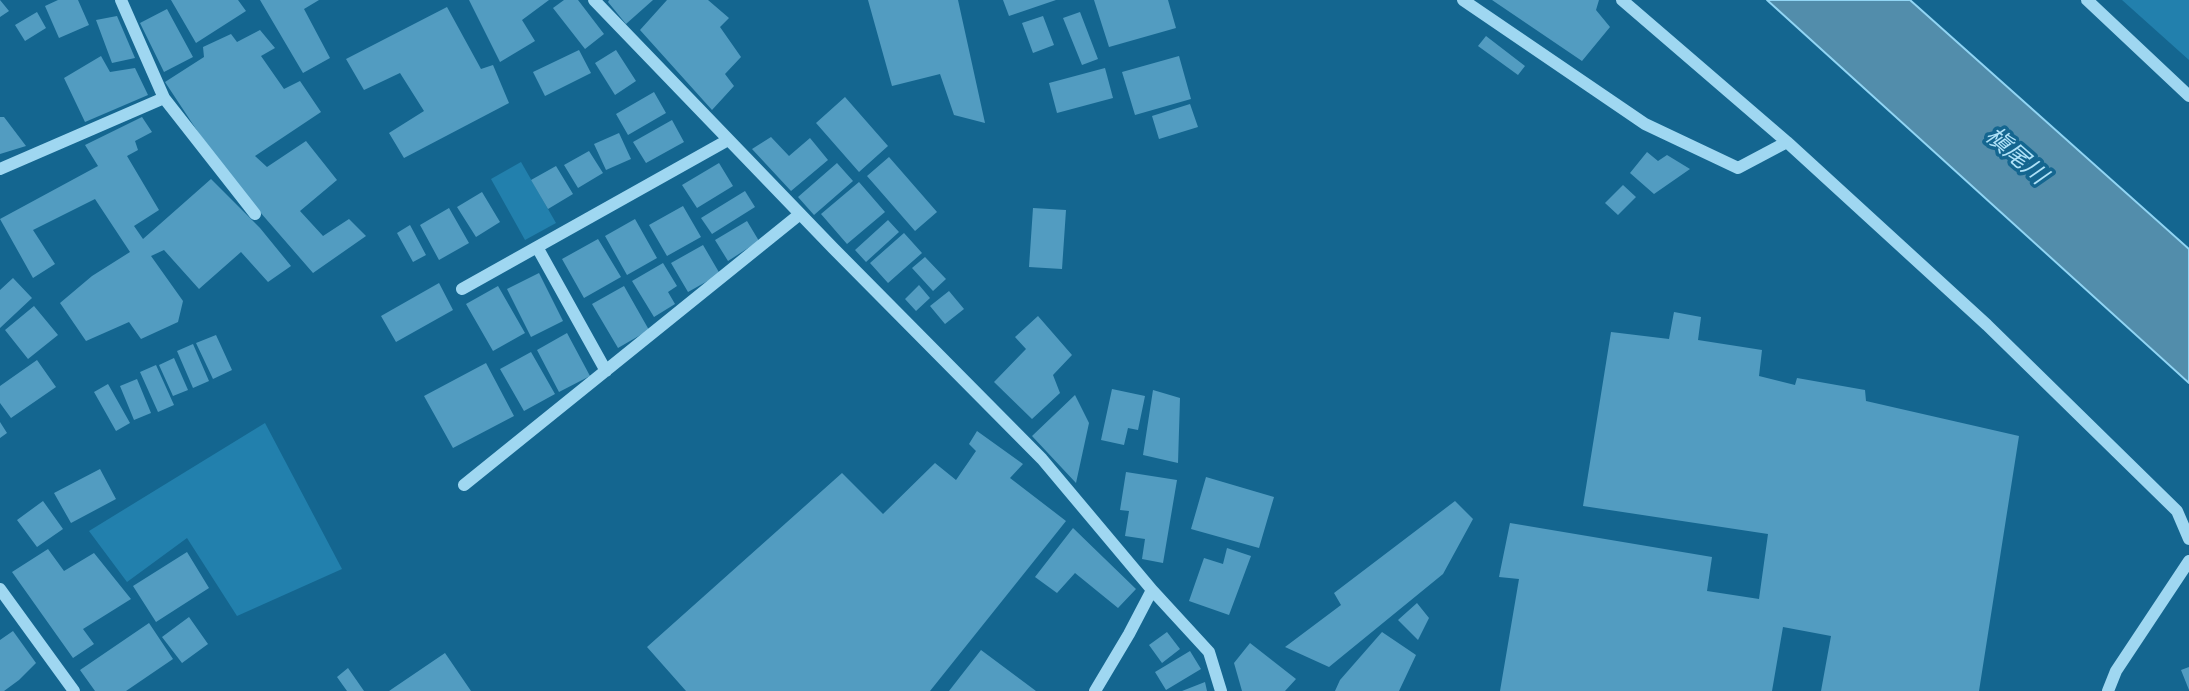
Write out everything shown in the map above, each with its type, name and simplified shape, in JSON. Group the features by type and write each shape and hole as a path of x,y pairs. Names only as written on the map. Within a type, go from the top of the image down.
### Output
{"street":[{"path":"121,0 164,98 255,214"},
{"path":"594,0 1042,459 1152,590 1209,652 1221,691"},
{"path":"1463,0 1645,124 1738,168 1787,142"},
{"path":"1622,0 1787,142 1987,326 2177,511 2189,539"},
{"path":"2087,0 2189,96"},
{"path":"0,169 164,98"},
{"path":"462,289 728,140"},
{"path":"464,485 800,214"},
{"path":"537,247 606,371"},
{"path":"2108,691 2116,671 2189,561"},
{"path":"0,589 74,691"},
{"path":"1095,691 1152,590"}],"shaded area":[{"path":"2122,0 2189,0 2189,60"},
{"path":"521,162 556,223 525,240 491,179"},
{"path":"265,423 342,569 237,616 187,538 127,582 89,531"}],"water":[{"name":"槇尾川","path":"1767,0 1910,0 2189,249 2189,383"}],"building":[{"path":"0,0 9,11 0,17"},
{"path":"58,0 78,0 89,25 59,38 45,6"},
{"path":"171,0 238,0 246,11 196,43"},
{"path":"260,0 319,0 304,9 330,58 303,73"},
{"path":"469,0 549,0 522,20 535,41 500,62"},
{"path":"564,0 578,0 604,34 585,49 553,8"},
{"path":"609,0 653,0 626,24"},
{"path":"667,0 708,0 729,18 720,27 741,57 725,74 734,86 712,110 640,30"},
{"path":"868,0 958,0 985,123 954,115 940,74 892,86"},
{"path":"1003,0 1056,0 1009,16"},
{"path":"1094,0 1168,0 1176,28 1109,47"},
{"path":"1492,0 1599,0 1596,10 1610,27 1582,61"},
{"path":"447,7 481,69 493,65 509,103 404,158 389,133 424,111 400,73 364,90 346,59"},
{"path":"167,9 193,57 164,72 140,23"},
{"path":"37,12 46,28 25,41 15,25"},
{"path":"1080,12 1098,59 1082,65 1063,18"},
{"path":"117,16 135,58 112,63 96,20"},
{"path":"1043,16 1054,45 1033,53 1022,23"},
{"path":"260,30 275,48 261,56 284,89 300,81 321,112 255,156 267,167 306,141 337,180 300,211 323,236 349,219 366,236 313,273 240,189 165,82 204,57 203,47 231,34 237,42"},
{"path":"1486,36 1525,66 1518,75 1478,46"},
{"path":"579,50 591,73 545,96 533,72"},
{"path":"616,50 636,81 615,95 595,63"},
{"path":"101,56 110,72 135,68 148,95 85,122 64,78"},
{"path":"1179,56 1191,99 1135,115 1122,72"},
{"path":"1105,68 1113,98 1057,113 1049,83"},
{"path":"654,92 666,113 628,135 616,114"},
{"path":"845,97 888,146 859,172 816,123"},
{"path":"1190,104 1198,127 1159,139 1152,116"},
{"path":"0,117 4,117 26,146 0,154"},
{"path":"142,117 152,132 135,141 138,150 127,156 159,210 134,226 143,239 211,179 260,228 291,266 268,282 241,252 199,289 164,250 151,256 183,301 178,322 141,339 129,322 86,341 60,303 92,276 130,252 95,199 33,230 55,264 33,278 0,219 98,166 85,145"},
{"path":"672,120 684,142 646,163 633,142"},
{"path":"619,133 631,159 606,170 594,144"},
{"path":"771,137 789,156 810,138 828,160 791,191 752,149"},
{"path":"589,151 603,173 578,188 564,165"},
{"path":"1647,152 1658,161 1667,155 1690,169 1654,194 1630,173"},
{"path":"889,157 937,212 915,231 867,176"},
{"path":"719,163 733,186 697,208 682,185"},
{"path":"837,163 853,181 814,215 798,197"},
{"path":"556,166 573,194 548,209 531,180"},
{"path":"859,182 885,212 847,244 821,214"},
{"path":"1623,185 1636,197 1618,215 1605,203"},
{"path":"745,191 755,207 712,234 701,218"},
{"path":"482,192 500,222 476,237 457,207"},
{"path":"683,206 701,237 667,256 649,225"},
{"path":"449,208 469,243 439,260 420,225"},
{"path":"1033,208 1066,210 1062,269 1029,267"},
{"path":"635,219 657,258 627,275 605,236"},
{"path":"888,220 899,232 866,262 855,250"},
{"path":"747,221 759,241 728,261 715,240"},
{"path":"410,225 426,255 413,262 397,233"},
{"path":"904,233 922,253 888,283 870,263"},
{"path":"598,239 621,277 584,298 562,259"},
{"path":"703,245 720,274 688,292 671,263"},
{"path":"925,257 946,279 933,291 912,268"},
{"path":"663,263 677,286 668,292 675,304 654,317 632,281"},
{"path":"539,273 563,321 531,337 507,289"},
{"path":"13,278 32,298 0,328 0,290"},
{"path":"439,283 453,310 396,342 381,316"},
{"path":"919,285 930,298 916,311 905,299"},
{"path":"498,286 525,333 493,351 466,304"},
{"path":"624,286 649,330 618,348 592,304"},
{"path":"949,291 964,309 945,324 930,306"},
{"path":"34,306 58,335 28,359 5,330"},
{"path":"1674,312 1701,317 1698,340 1762,350 1759,376 1795,385 1797,378 1865,390 1866,401 2019,436 1979,691 1821,691 1831,636 1783,627 1772,691 1500,691 1519,579 1499,577 1510,523 1712,557 1707,591 1759,599 1768,534 1583,506 1611,332 1669,339"},
{"path":"1038,316 1072,355 1053,375 1060,393 1032,419 994,382 1026,349 1015,337"},
{"path":"567,333 590,376 559,392 537,350"},
{"path":"216,335 232,370 213,379 196,343"},
{"path":"193,344 209,381 193,388 177,351"},
{"path":"531,352 555,394 524,411 500,369"},
{"path":"174,358 188,390 173,396 159,365"},
{"path":"37,360 56,387 11,418 0,403 0,386"},
{"path":"486,363 514,416 453,448 424,396"},
{"path":"156,365 174,405 158,412 140,372"},
{"path":"137,379 151,413 134,420 120,386"},
{"path":"108,384 130,423 116,431 94,392"},
{"path":"1112,389 1145,396 1138,430 1128,428 1124,445 1101,440"},
{"path":"1153,390 1180,398 1178,463 1143,455"},
{"path":"1075,395 1089,423 1076,483 1032,436"},
{"path":"0,422 7,433 0,438"},
{"path":"977,431 1023,464 1010,478 1066,521 930,691 686,691 647,647 842,473 883,514 935,463 956,480 976,451 969,444"},
{"path":"100,469 116,499 71,523 54,493"},
{"path":"1126,472 1177,480 1163,563 1142,559 1145,539 1125,536 1129,511 1120,510"},
{"path":"1206,477 1274,497 1259,548 1191,529"},
{"path":"43,501 63,529 37,547 17,520"},
{"path":"1455,501 1473,519 1443,574 1329,667 1285,647 1341,605 1334,593"},
{"path":"1073,528 1136,589 1118,608 1075,573 1057,593 1035,577"},
{"path":"1227,548 1251,556 1229,615 1189,601 1204,558 1223,564"},
{"path":"48,549 64,571 94,553 131,599 83,629 94,644 73,658 12,572"},
{"path":"187,552 209,588 156,622 133,586"},
{"path":"1417,603 1429,618 1418,640 1398,620"},
{"path":"189,617 208,644 182,663 162,637"},
{"path":"149,623 173,659 126,691 95,691 80,670"},
{"path":"13,631 36,663 19,680 0,691 0,640"},
{"path":"1167,632 1180,649 1162,663 1149,645"},
{"path":"1382,632 1416,655 1399,691 1335,691 1340,680"},
{"path":"1250,643 1296,679 1285,691 1242,691 1234,663"},
{"path":"981,650 1036,691 949,691"},
{"path":"1190,651 1201,669 1166,690 1155,672"},
{"path":"445,653 471,691 389,691"},
{"path":"2189,667 2189,690 2181,670"},
{"path":"348,668 364,691 347,691 337,677"},
{"path":"1205,682 1207,691 1182,691"}]}
